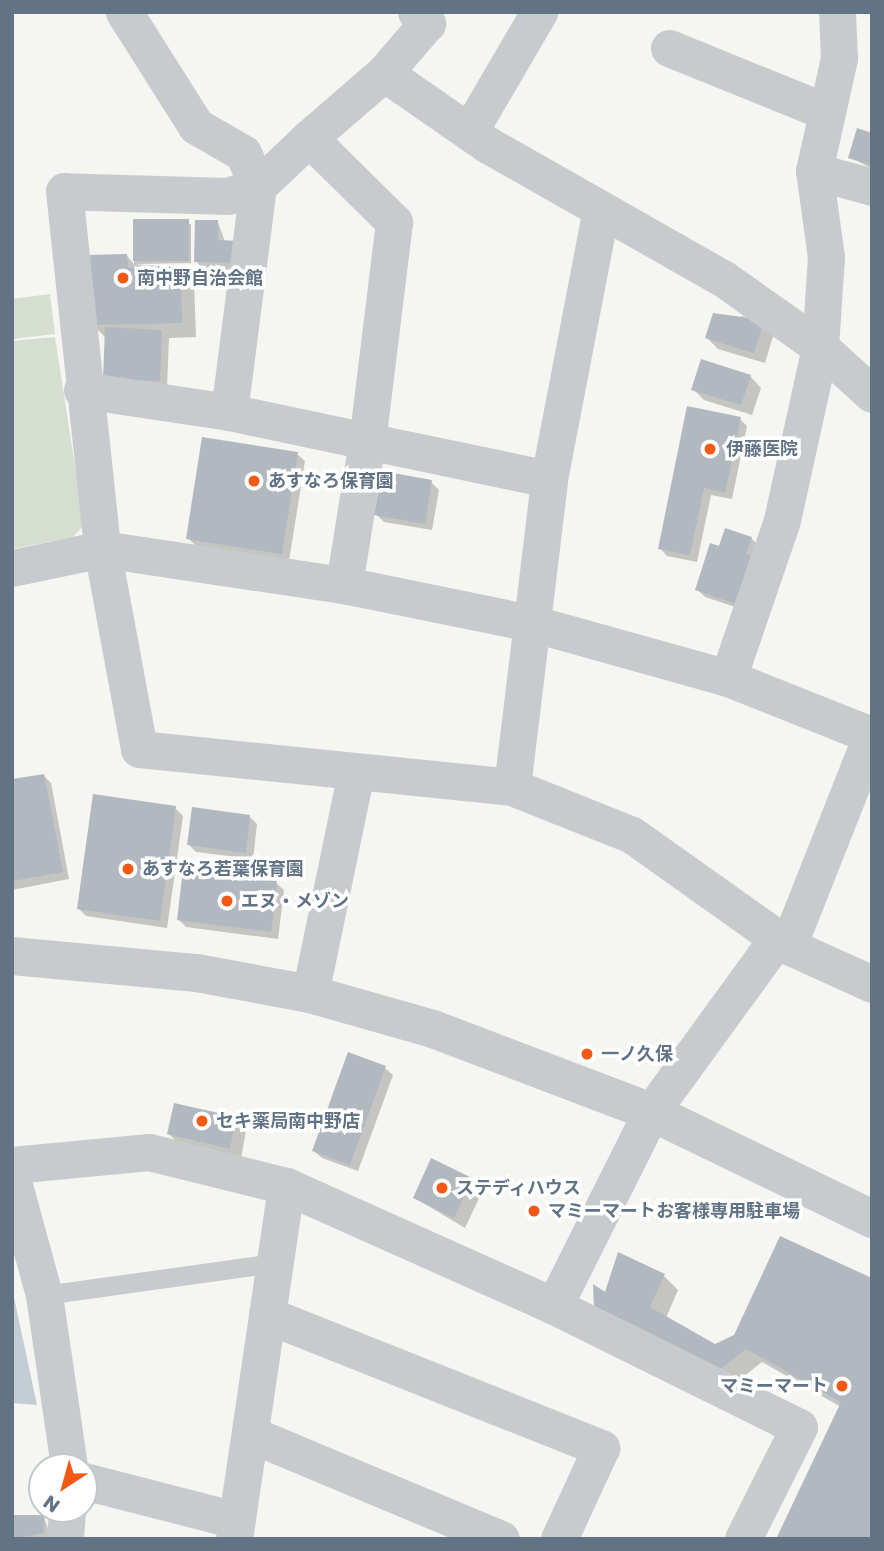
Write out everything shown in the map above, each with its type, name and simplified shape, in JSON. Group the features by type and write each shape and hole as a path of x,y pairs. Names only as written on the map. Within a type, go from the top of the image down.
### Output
{"street":[{"path":"124,12 196,126 243,153 258,187 229,412"},
{"path":"416,12 426,23 384,73 309,138 258,187 228,197 64,191 82,390 102,549 139,749 512,787 632,835 783,942 872,984"},
{"path":"469,132 539,12"},
{"path":"728,678 782,520 820,346 827,257 814,171 839,58 837,12"},
{"path":"670,48 827,112"},
{"path":"384,73 469,132 724,279 820,346 872,394"},
{"path":"309,138 394,222 367,441 344,585"},
{"path":"814,171 872,187"},
{"path":"512,787 549,479 601,210"},
{"path":"82,390 229,412 549,479"},
{"path":"12,568 102,549 344,585 531,623 728,678 871,735 783,942 651,1112 554,1306"},
{"path":"310,994 356,772"},
{"path":"12,956 197,973 310,994 459,1038 651,1112 872,1219"},
{"path":"12,1165 149,1152 286,1186 554,1306 799,1427 743,1539"},
{"path":"12,1178 44,1295 67,1453"},
{"path":"98,1486 235,1530 286,1186"},
{"path":"267,1315 601,1448 559,1539"},
{"path":"250,1434 501,1539"}],"lane":[{"path":"44,1295 275,1264"}],"shaded area":[{"path":"50,294 55,334 12,339 12,299"},
{"path":"55,337 84,525 73,537 12,549 12,341"},
{"path":"12,1288 37,1405 12,1403"}],"building":[{"path":"857,128 872,133 872,165 848,158"},
{"path":"133,219 189,219 189,261 133,261"},
{"path":"195,220 218,220 218,240 240,241 239,263 194,262"},
{"path":"127,254 128,268 181,266 182,323 91,325 89,255"},
{"path":"713,313 764,320 754,353 705,338"},
{"path":"105,327 162,330 160,381 103,379"},
{"path":"701,359 751,375 741,405 691,390"},
{"path":"687,406 741,417 725,493 704,488 690,555 658,549"},
{"path":"202,437 298,452 282,554 186,539"},
{"path":"382,471 432,480 425,524 374,515"},
{"path":"725,528 752,537 746,554 755,557 739,605 695,590 710,543 719,546"},
{"path":"44,774 63,872 12,881 12,779"},
{"path":"93,794 176,806 160,921 77,909"},
{"path":"192,807 250,815 246,853 187,845"},
{"name":"エヌ・メゾン","path":"183,869 277,881 271,932 177,920"},
{"path":"348,1052 386,1066 350,1165 312,1151"},
{"path":"174,1103 236,1117 230,1149 167,1134"},
{"name":"ステディハウス","path":"431,1158 472,1178 454,1218 413,1198"},
{"name":"マミーマート","path":"780,1236 872,1278 872,1539 776,1539 841,1402 746,1349 719,1370 594,1310 593,1284 605,1292 618,1252 665,1274 650,1307 715,1344 734,1335"},
{"path":"12,1515 28,1515 28,1523 44,1523 44,1533 12,1539"}],"place":[{"name":"南中野自治会館","path":"123,278"},
{"name":"伊藤医院","path":"710,449"},
{"name":"あすなろ保育園","path":"254,481"},
{"name":"あすなろ若葉保育園","path":"128,869"},
{"name":"エヌ・メゾン","path":"227,901"},
{"name":"一ノ久保","path":"587,1054"},
{"name":"セキ薬局南中野店","path":"202,1121"},
{"name":"ステディハウス","path":"442,1188"},
{"name":"マミーマートお客様専用駐車場","path":"534,1211"},
{"name":"マミーマート","path":"842,1386"}]}
